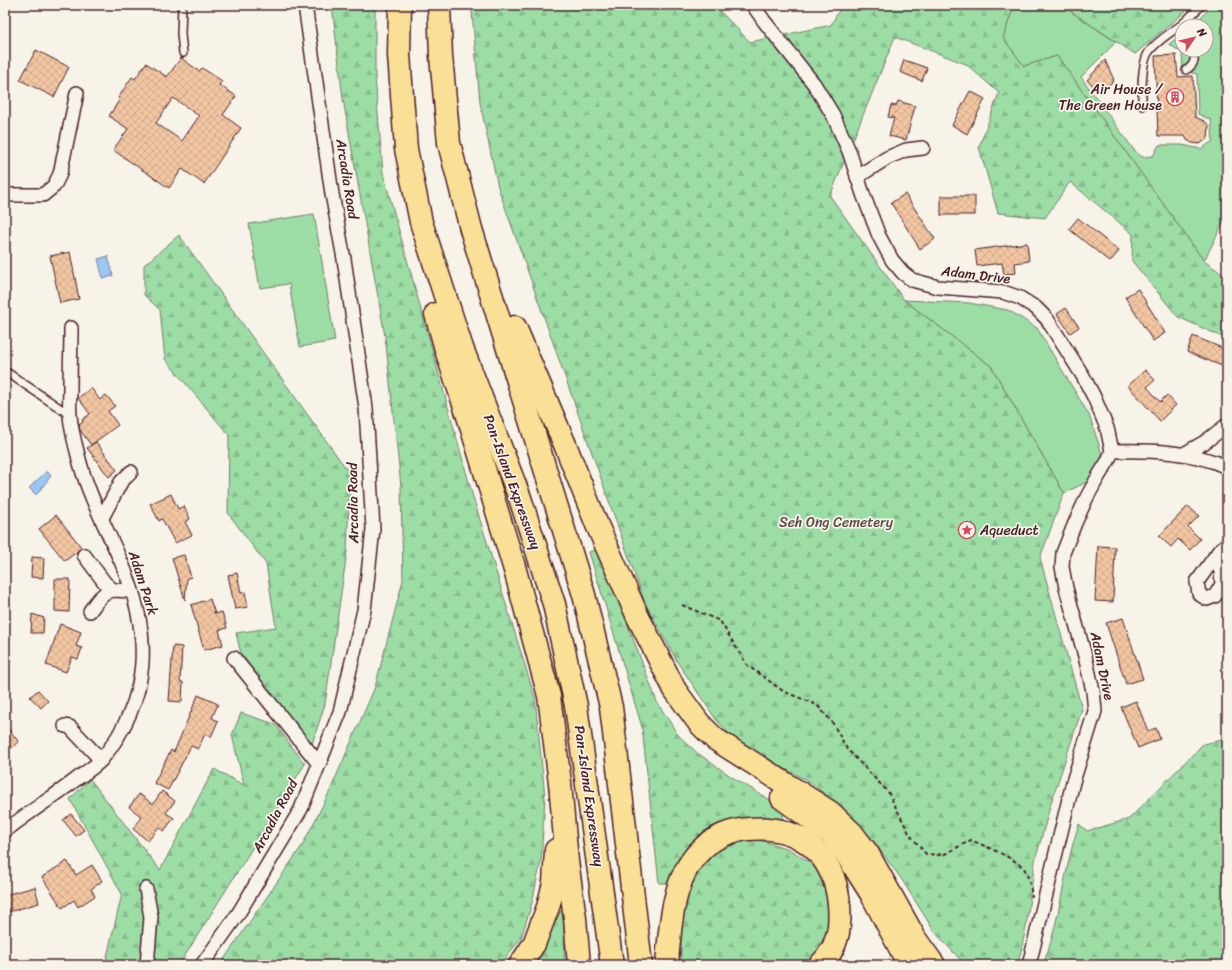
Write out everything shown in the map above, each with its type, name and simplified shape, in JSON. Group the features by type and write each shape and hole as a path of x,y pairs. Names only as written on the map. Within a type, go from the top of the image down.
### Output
{"highway":[{"name":"Pan-Island Expressway","path":"400,5 400,55 406,149 422,222 462,348 520,498 554,604 576,706 612,965"},
{"path":"439,5 441,56 449,143 471,229 584,595 611,707 641,965"},
{"path":"422,222 427,281 431,296 447,353 468,416 515,570 549,696 560,783 579,965"},
{"path":"489,289 508,311 566,447 597,525 638,617 679,696 698,723 715,739 830,812 852,833 868,854 916,940 934,965"},
{"path":"715,739 718,748 740,769 795,806 830,834 860,874 909,965"},
{"path":"520,965 534,944 548,907 554,883 556,821 560,783"},
{"path":"668,965 673,907 683,875 693,859 702,848 714,840 731,832 761,828 789,833 801,839 820,856 835,880 839,910 839,934 827,958 820,965"}],"street":[{"name":"Arcadia Road","path":"202,965 238,914 301,808 340,712 364,610 373,530 366,408 344,259 332,194 305,5"},
{"name":"Adam Drive","path":"747,5 764,21"},
{"name":"Adam Drive","path":"753,5 814,84 833,115 849,151 879,236 892,260 903,273 912,280 938,287 1003,292 1020,298 1036,308 1046,319 1069,353 1094,397 1107,428 1112,451 1108,461 1087,497 1063,553 1062,567 1085,656 1093,691 1095,711 1073,782 1029,965"},
{"path":"5,195 43,195 54,186 60,174 77,92"},
{"path":"857,177 887,158 906,150 923,148"},
{"name":"Adam Park","path":"5,831 55,796 101,760 114,742 132,711 142,674 142,630 137,607 132,591 102,518 90,494 80,462 70,415 71,328"},
{"path":"1184,454 1205,442 1227,425"},
{"path":"1112,451 1140,450 1184,454 1227,467"},
{"path":"102,518 121,482 131,472"},
{"path":"1214,558 1227,544"},
{"path":"84,555 113,590"},
{"path":"90,611 107,592 113,590 132,591"},
{"path":"234,658 319,764"},
{"path":"65,726 70,727 101,760"},
{"path":"146,889 151,917 147,965"}],"lane":[{"path":"182,5 181,34 183,53"},
{"path":"1142,106 1144,65 1148,54 1156,45 1202,5"},
{"path":"1186,70 1191,67 1195,61 1195,58"},
{"path":"5,371 70,415"}],"path":[{"path":"682,605 720,621 747,665 782,691 817,705 832,722 847,749 888,792 910,835 926,854 943,855 971,840 999,852 1025,869 1031,887 1032,899"}],"green space":[{"path":"332,5 375,5 375,77 383,173 473,497 535,698 545,797 541,861 532,903 521,938 500,965 220,965 302,846 329,793 375,687 403,580 401,486 385,336 343,99"},
{"name":"Seh Ong Cemetery","path":"473,5 714,5 750,42 831,25 842,5 1014,5 1003,38 1024,66 1057,56 1204,261 1227,277 1227,339 1178,317 1132,261 1133,234 1070,182 1045,218 998,213 979,147 999,93 966,64 895,37 830,196 904,300 991,366 1064,493 1040,558 1082,709 1051,803 1035,861 1026,927 1018,965 965,965 934,931 902,880 872,839 846,811 810,782 737,743 715,718 678,663 645,603 498,187 480,103 472,12"},
{"path":"1014,5 1061,5 1116,42 1081,77 1134,150 1142,157 1153,156 1159,145 1182,145 1201,149 1213,141 1211,120 1198,114 1197,74 1183,71 1182,58 1214,58 1214,18 1200,18 1213,5 1227,5 1227,215 1204,261 1057,56 1024,66 1003,38"},
{"path":"1061,5 1131,5 1142,9 1159,5 1193,5 1178,18 1174,18 1174,21 1135,54"},
{"path":"1174,40 1174,47 1169,44"},
{"path":"314,214 335,341 300,347 289,284 260,288 249,224"},
{"path":"179,235 350,474 347,552 325,704 312,744 241,654 236,633 276,627 266,564 228,513 229,435 165,359 160,310 144,295 144,265"},
{"path":"904,300 969,303 1008,310 1037,328 1089,415 1103,457 1087,482 1064,493 991,366"},
{"path":"599,549 657,702 678,735 696,752 732,777 783,808 783,822 696,841 675,866 668,883 659,883 642,727 589,552"},
{"path":"241,713 275,724 305,764 179,965 105,965 122,894 70,799 90,779 160,870 214,769 244,785 232,735"},
{"path":"1227,739 1227,965 1043,965 1054,930 1069,859 1079,824 1087,831 1129,819 1203,744"},
{"path":"760,840 789,849 812,864 830,889 830,911 827,928 819,949 805,965 681,965 681,928 683,904 691,880 720,848 747,841"},
{"path":"563,907 565,965 529,965 538,954"}],"water":[{"path":"108,256 113,276 103,279 98,259"},
{"path":"47,471 51,476 36,495 29,488"}],"building":[{"path":"36,50 69,67 54,97 20,80"},
{"name":"Air House / The Green House","path":"1174,55 1174,58 1176,58 1178,77 1193,76 1195,117 1209,125 1208,138 1200,144 1192,143 1187,140 1185,136 1158,136 1155,56"},
{"path":"181,58 199,71 202,68 222,81 219,85 236,96 223,115 241,128 204,184 182,169 169,188 113,150 128,129 109,116 120,99 118,98 132,77 135,79 146,63 167,77","holes":["173,98 199,116 182,141 156,123"]},
{"path":"904,60 927,68 922,81 900,72"},
{"path":"1105,60 1114,80 1101,93 1087,80"},
{"path":"970,91 985,99 967,134 952,125"},
{"path":"898,101 915,106 906,140 889,136 894,118 888,117 891,105 896,106"},
{"path":"905,194 935,239 920,249 891,203"},
{"path":"941,196 975,196 975,215 941,215"},
{"path":"1078,218 1119,251 1110,262 1069,229"},
{"path":"1027,243 1029,261 1015,263 1016,273 1004,274 1002,263 977,266 975,250"},
{"path":"70,252 79,299 60,303 50,256"},
{"path":"1138,289 1165,333 1153,341 1125,297"},
{"path":"1066,308 1079,327 1070,333 1057,314"},
{"path":"1193,336 1227,350 1227,368 1187,352"},
{"path":"1145,370 1155,380 1147,387 1160,402 1167,395 1176,405 1160,421 1128,386"},
{"path":"91,388 100,400 106,395 115,406 108,411 118,425 91,445 80,430 79,425 83,422 82,420 90,414 78,398"},
{"path":"96,442 117,470 109,477 87,448"},
{"path":"171,494 178,509 184,506 190,519 185,522 192,535 175,543 162,519 159,521 150,504"},
{"path":"1188,506 1199,516 1188,527 1200,539 1190,550 1178,539 1171,547 1159,536"},
{"path":"56,515 82,548 65,561 39,529"},
{"path":"1098,546 1115,547 1113,602 1095,601"},
{"path":"184,555 191,577 187,578 185,600 172,558"},
{"path":"32,557 44,558 43,578 31,577"},
{"path":"237,573 241,593 245,592 248,607 235,609 228,575"},
{"path":"55,579 70,579 69,612 55,611"},
{"path":"210,599 215,614 222,612 227,628 219,630 223,645 204,650 191,605"},
{"path":"32,614 44,618 43,633 31,633"},
{"path":"1123,618 1143,679 1126,684 1106,623"},
{"path":"60,624 81,632 76,646 82,648 78,659 72,657 66,672 46,665"},
{"path":"173,646 182,647 180,682 183,682 182,702 169,701"},
{"path":"38,690 48,701 41,708 30,697"},
{"path":"198,695 218,704 212,718 218,721 211,737 205,734 198,749 191,746 168,790 154,783 171,750 174,752"},
{"path":"1136,701 1148,731 1156,728 1160,739 1138,748 1121,707"},
{"path":"5,725 19,742 5,753"},
{"path":"162,791 175,801 166,813 174,818 164,831 159,827 148,841 133,829 142,817 129,807 139,794 153,804"},
{"path":"71,814 84,830 76,836 63,820"},
{"path":"67,861 76,875 92,865 102,881 91,889 95,896 78,907 74,900 62,908 42,877"},
{"path":"35,887 39,903 5,913 5,895"}],"place":[{"name":"Air House / The Green House","path":"1175,97"},
{"name":"Aqueduct","path":"967,530"}]}
